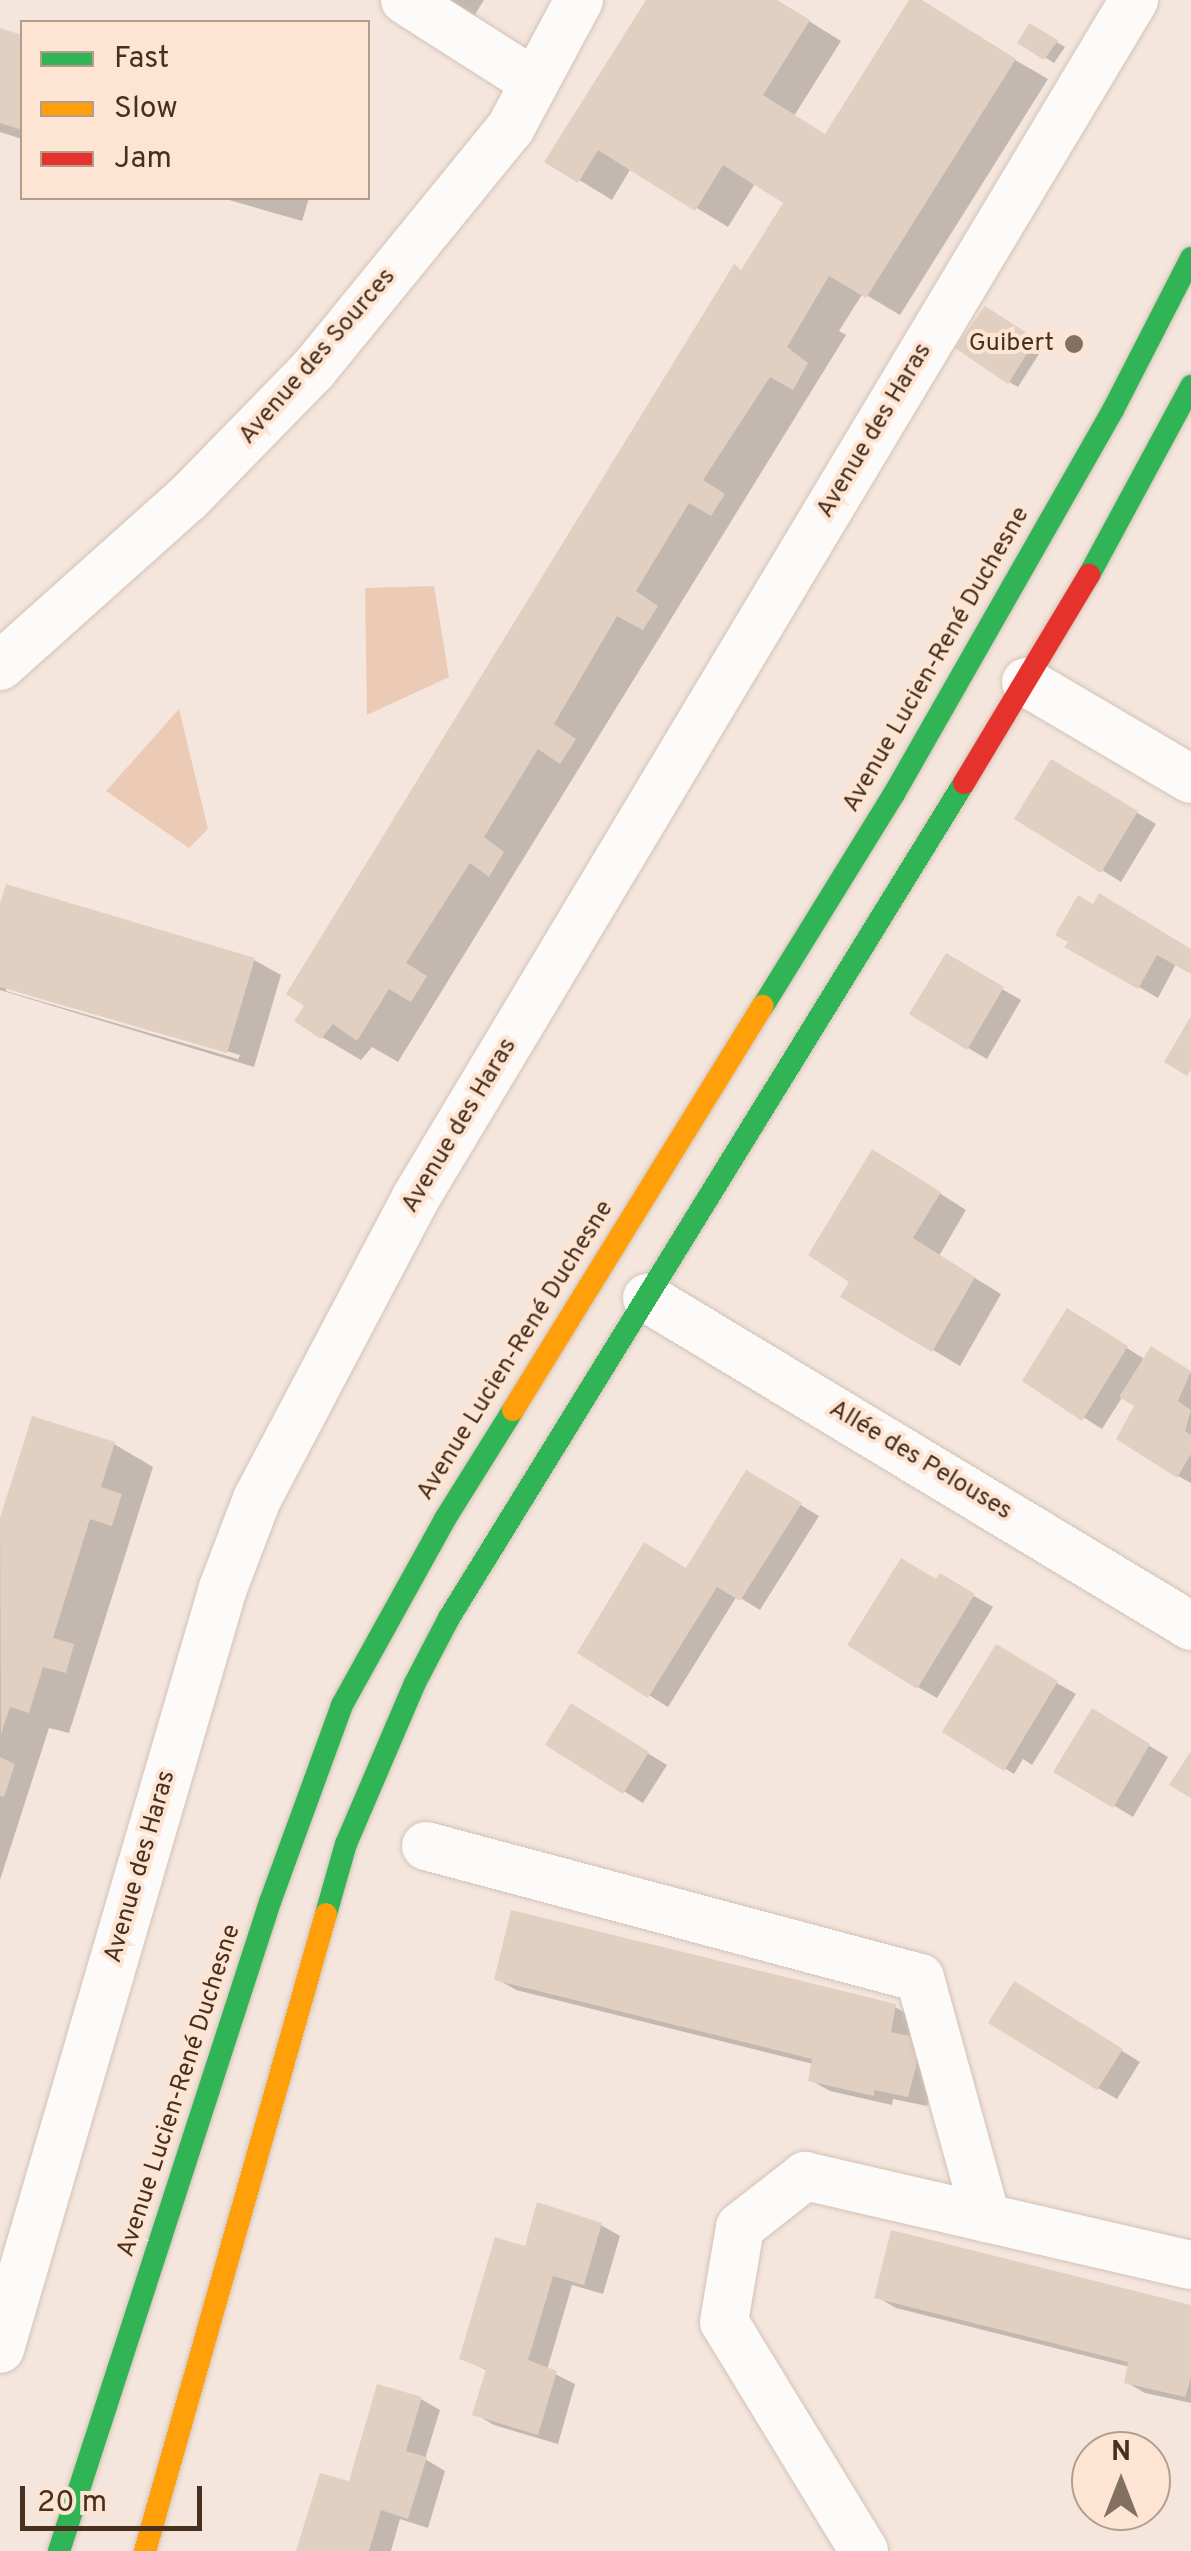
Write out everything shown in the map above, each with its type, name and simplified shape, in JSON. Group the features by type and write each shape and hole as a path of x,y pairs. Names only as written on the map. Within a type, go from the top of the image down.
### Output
{"main road":[{"name":"Avenue Lucien-René Duchesne","path":"59,2551 270,1902 342,1705 445,1519 894,794 1113,410 1191,258"},
{"path":"144,2551 346,1844 415,1683 450,1618 1026,682 1103,552 1191,386"}],"street":[{"path":"405,0 532,81"},
{"name":"Avenue des Sources","path":"0,666 188,500 314,370 511,127 532,81 579,0"},
{"name":"Avenue des Haras","path":"0,2349 223,1588 258,1499 415,1199 1134,0"},
{"path":"1026,682 1191,779"},
{"name":"Allée des Pelouses","path":"648,1298 1191,1626"},
{"path":"426,1846 920,1978 986,2218"},
{"path":"864,2551 724,2322 740,2227 805,2176 1191,2265"}],"shaded area":[{"path":"434,586 449,677 367,715 365,588"},
{"path":"179,709 208,829 189,848 106,791"}],"building":[{"path":"646,0 777,0 810,20 763,95 825,134 909,0 922,0 1016,59 866,298 829,276 787,347 808,363 793,390 770,377 703,480 725,494 711,516 689,503 636,591 658,606 643,630 617,616 554,724 576,739 560,764 538,749 484,837 504,852 489,877 470,863 406,963 427,976 411,1002 389,989 357,1041 333,1024 321,1039 294,1021 304,1006 286,994 734,264 741,270 783,203 723,165 695,211 598,150 578,183 544,162"},
{"path":"1029,23 1058,40 1044,60 1017,43"},
{"path":"0,28 20,34 20,129 0,123"},
{"path":"985,306 1036,339 1008,384 955,348"},
{"path":"1051,759 1138,811 1101,873 1014,819"},
{"path":"6,884 255,958 227,1053 0,987 0,903"},
{"path":"1099,893 1191,949 1191,974 1157,955 1138,989 1064,947 1068,942 1055,935 1078,895 1093,904"},
{"path":"946,953 1004,987 967,1050 909,1014"},
{"path":"1191,1016 1191,1070 1187,1076 1164,1062"},
{"path":"872,1149 941,1192 913,1238 975,1277 932,1352 840,1297 849,1282 808,1255"},
{"path":"1067,1308 1128,1346 1082,1421 1022,1381"},
{"path":"1151,1346 1191,1371 1178,1401 1191,1410 1185,1431 1191,1435 1191,1454 1177,1478 1116,1439 1134,1406 1119,1397"},
{"path":"32,1416 115,1442 101,1487 122,1494 112,1526 90,1519 53,1638 74,1644 66,1673 43,1667 29,1713 10,1707 1,1734 0,1518"},
{"path":"746,1470 802,1503 740,1601 717,1587 648,1698 577,1653 644,1542 686,1568"},
{"path":"901,1558 936,1579 940,1573 975,1594 917,1689 847,1645"},
{"path":"996,1644 1058,1681 1004,1771 942,1732"},
{"path":"571,1703 649,1752 623,1794 545,1745"},
{"path":"1092,1708 1150,1744 1113,1808 1053,1772"},
{"path":"1191,1751 1191,1798 1169,1785"},
{"path":"0,1757 15,1764 4,1797 0,1796"},
{"path":"511,1910 896,2004 891,2032 923,2039 908,2097 874,2090 874,2096 808,2081 812,2059 494,1980"},
{"path":"1014,1981 1123,2049 1097,2090 988,2023"},
{"path":"537,2202 602,2223 584,2285 553,2276 528,2360 557,2371 538,2435 472,2415 486,2369 459,2359 495,2237 525,2246"},
{"path":"891,2230 1191,2305 1191,2378 1185,2397 1124,2383 1128,2362 874,2298"},
{"path":"377,2384 422,2397 406,2451 427,2457 408,2519 381,2510 369,2551 296,2551 320,2473 349,2481"}],"traffic: fast":[{"path":"763,1006 894,794 1113,410 1191,258"},
{"path":"1089,575 1191,386"},
{"path":"326,1914 346,1844 415,1683 449,1618 964,783"},
{"path":"59,2551 270,1902 342,1705 445,1519 513,1410"}],"traffic: slow":[{"path":"513,1410 763,1006"},
{"path":"145,2551 326,1914"}],"traffic: jam":[{"path":"964,783 1089,575"}],"place":[{"name":"Guibert","path":"1074,344"}]}
